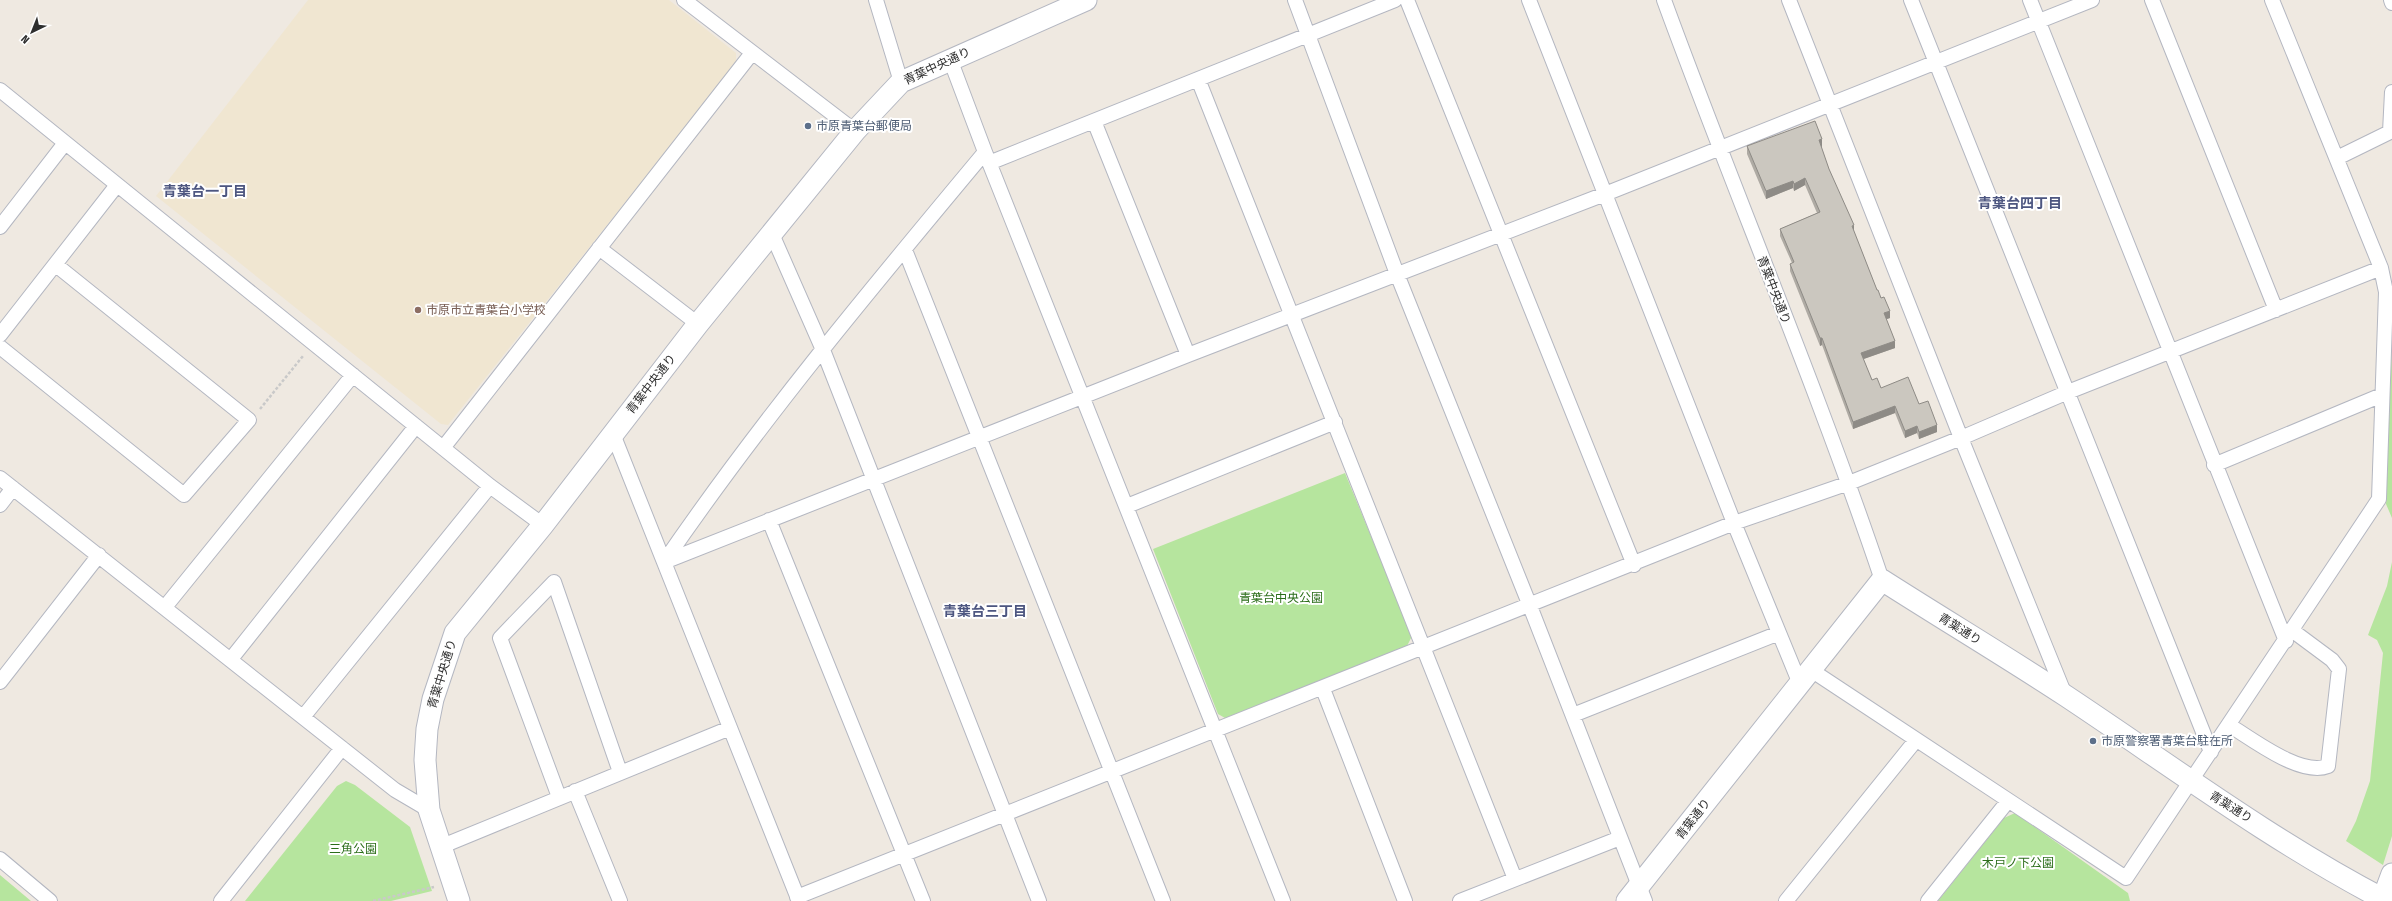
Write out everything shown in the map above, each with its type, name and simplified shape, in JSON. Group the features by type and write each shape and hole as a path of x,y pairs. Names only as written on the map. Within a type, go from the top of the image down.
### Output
{"street":[{"path":"684,0 855,131"},
{"name":"青葉中央通り","path":"455,892 429,810 425,760 427,729 443,663 455,633 543,525 698,324 855,131 901,82 1086,0"},
{"path":"1295,0 1397,274 1530,606 1620,838 1637,896"},
{"path":"664,562 697,513 823,350 905,250 987,157 1094,121 1395,0"},
{"path":"1407,0 1634,564"},
{"path":"1529,0 1734,523 1779,633 1805,677 1916,740 2008,802 2126,878 2289,636 2379,499 2386,292 2381,268 2272,0"},
{"name":"青葉中央通り","path":"1664,0 1718,148 1849,483 1882,580"},
{"path":"1789,0 1961,438 2065,695"},
{"path":"1911,0 2211,752"},
{"path":"2030,0 2214,465 2289,636 2332,660 2339,669 2328,766 2321,769 2291,762 2229,725"},
{"path":"664,562 1188,354 1605,194 2092,0"},
{"path":"2152,0 2276,310"},
{"path":"880,1 901,82"},
{"path":"443,448 752,53"},
{"path":"950,59 987,157 1283,901"},
{"path":"1198,79 1515,879"},
{"path":"0,90 490,486 543,525"},
{"path":"2337,158 2390,132 2392,92"},
{"path":"1094,121 1188,354"},
{"path":"0,227 65,143"},
{"path":"0,335 117,185"},
{"path":"772,234 823,350 1039,901"},
{"path":"599,248 698,324"},
{"path":"905,250 1164,901"},
{"path":"0,347 184,496 249,420 56,265"},
{"path":"613,434 798,899 1734,523 1849,483 1961,438 2068,392 2381,268"},
{"path":"165,607 352,375"},
{"path":"2214,465 2382,396"},
{"path":"1127,506 1335,422"},
{"path":"231,659 416,426"},
{"path":"0,478 395,790 429,810"},
{"path":"303,717 490,486"},
{"path":"0,505 13,488"},
{"path":"769,520 923,901"},
{"path":"0,682 99,556"},
{"name":"青葉通り","path":"1637,896 1805,677 1882,580 2065,695 2191,781 2347,880 2385,900"},
{"path":"559,797 500,638 554,582 620,772"},
{"path":"1573,715 1779,633"},
{"path":"1323,689 1405,901"},
{"path":"440,847 730,728"},
{"path":"1786,901 1916,740"},
{"path":"221,901 342,748"},
{"path":"575,791 620,901"},
{"path":"1928,901 2008,802"},
{"path":"1460,901 1620,838"},
{"path":"0,859 50,901"},
{"path":"2385,900 2392,874"}],"path":[{"path":"249,420 313,343"},
{"path":"373,901 455,892"}],"shaded area":[{"name":"市原市立青葉台小学校","path":"308,0 669,0 736,53 736,63 448,425 441,424 156,196"}],"green space":[{"path":"2392,343 2392,518 2386,504"},
{"name":"青葉台中央公園","path":"1345,473 1412,636 1407,646 1225,718 1218,714 1153,549"},
{"path":"2392,562 2392,836 2383,865 2346,841 2356,821 2370,781 2383,653 2377,640 2368,635 2387,586"},
{"name":"三角公園","path":"346,781 355,785 410,827 432,891 391,901 245,901 337,786"},
{"name":"木戸ノ下公園","path":"2015,813 2128,893 2130,901 1938,901 2004,818"},
{"path":"0,875 31,901 0,901"}],"building":[{"path":"1815,121 1822,139 1819,140 1829,169 1854,225 1852,226 1877,290 1881,298 1884,297 1890,311 1884,313 1895,341 1861,353 1872,380 1877,378 1881,388 1908,377 1919,404 1928,401 1937,425 1919,432 1917,426 1905,431 1895,406 1853,422 1822,338 1820,338 1790,264 1794,262 1780,229 1820,212 1805,178 1794,184 1793,181 1766,191 1747,146"}],"place":[{"name":"市原青葉台郵便局","path":"808,126"},
{"name":"市原市立青葉台小学校","path":"418,310"},
{"name":"市原警察署青葉台駐在所","path":"2093,741"}],"district":[{"name":"青葉台一丁目","path":"205,191"},
{"name":"青葉台四丁目","path":"2020,203"},
{"name":"青葉台三丁目","path":"985,611"}]}
